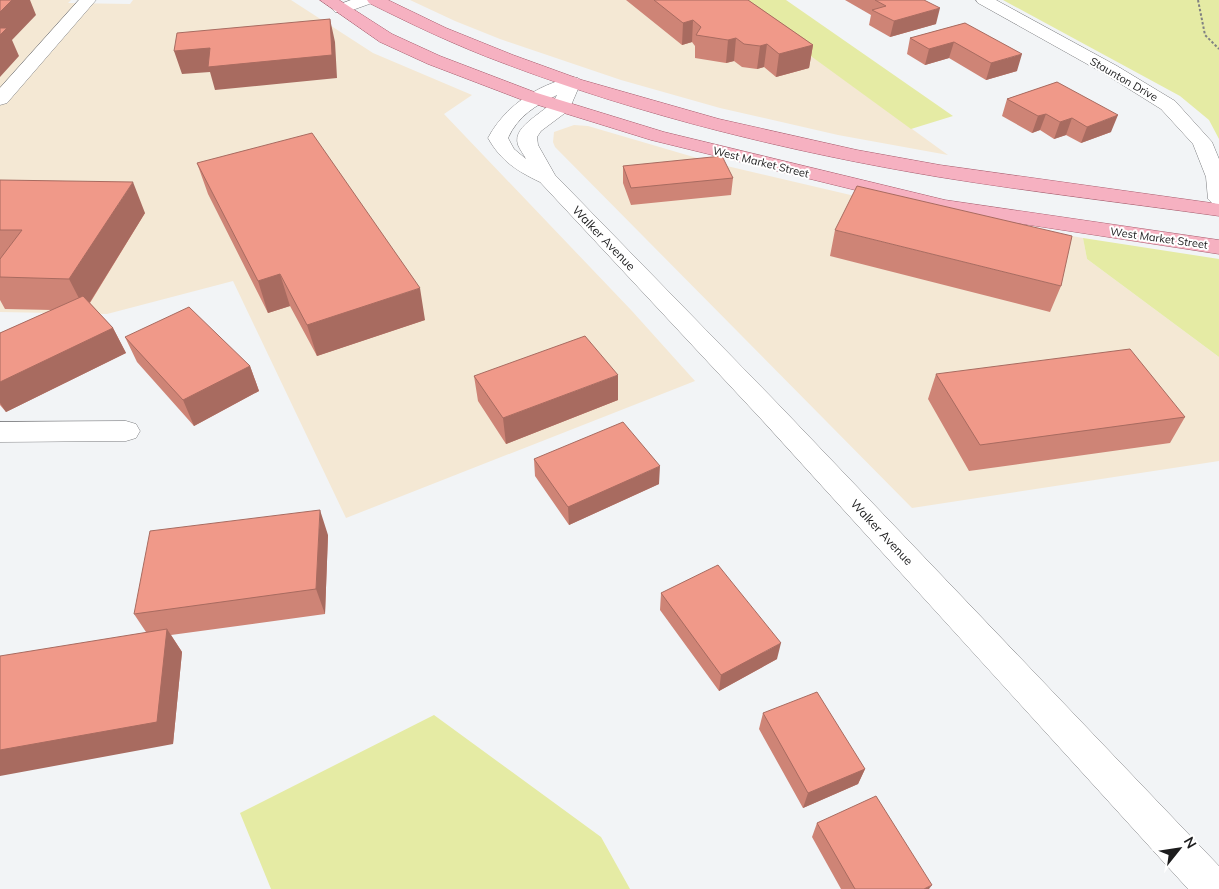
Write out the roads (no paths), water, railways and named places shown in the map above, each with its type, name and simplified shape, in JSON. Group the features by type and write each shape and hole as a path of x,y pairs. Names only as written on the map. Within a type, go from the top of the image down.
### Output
{"main road":[{"path":"375,0 408,17 498,56 572,82 729,127 806,146 930,170 1219,210"},
{"name":"West Market Street","path":"334,4 386,38 410,49 535,99 658,136 945,206 1219,247"}],"street":[{"path":"0,99 88,0"},
{"path":"334,4 366,0"},
{"name":"Staunton Drive","path":"984,0 1102,65 1168,105 1202,142 1216,177 1219,199"},
{"path":"562,106 572,82"},
{"name":"Walker Avenue","path":"547,178 516,162 505,152 498,138 504,123 510,116 535,99 572,82"},
{"name":"Walker Avenue","path":"562,106 533,127 527,137 528,145 547,178 770,412 1214,889"},
{"path":"0,432 126,432"}]}
